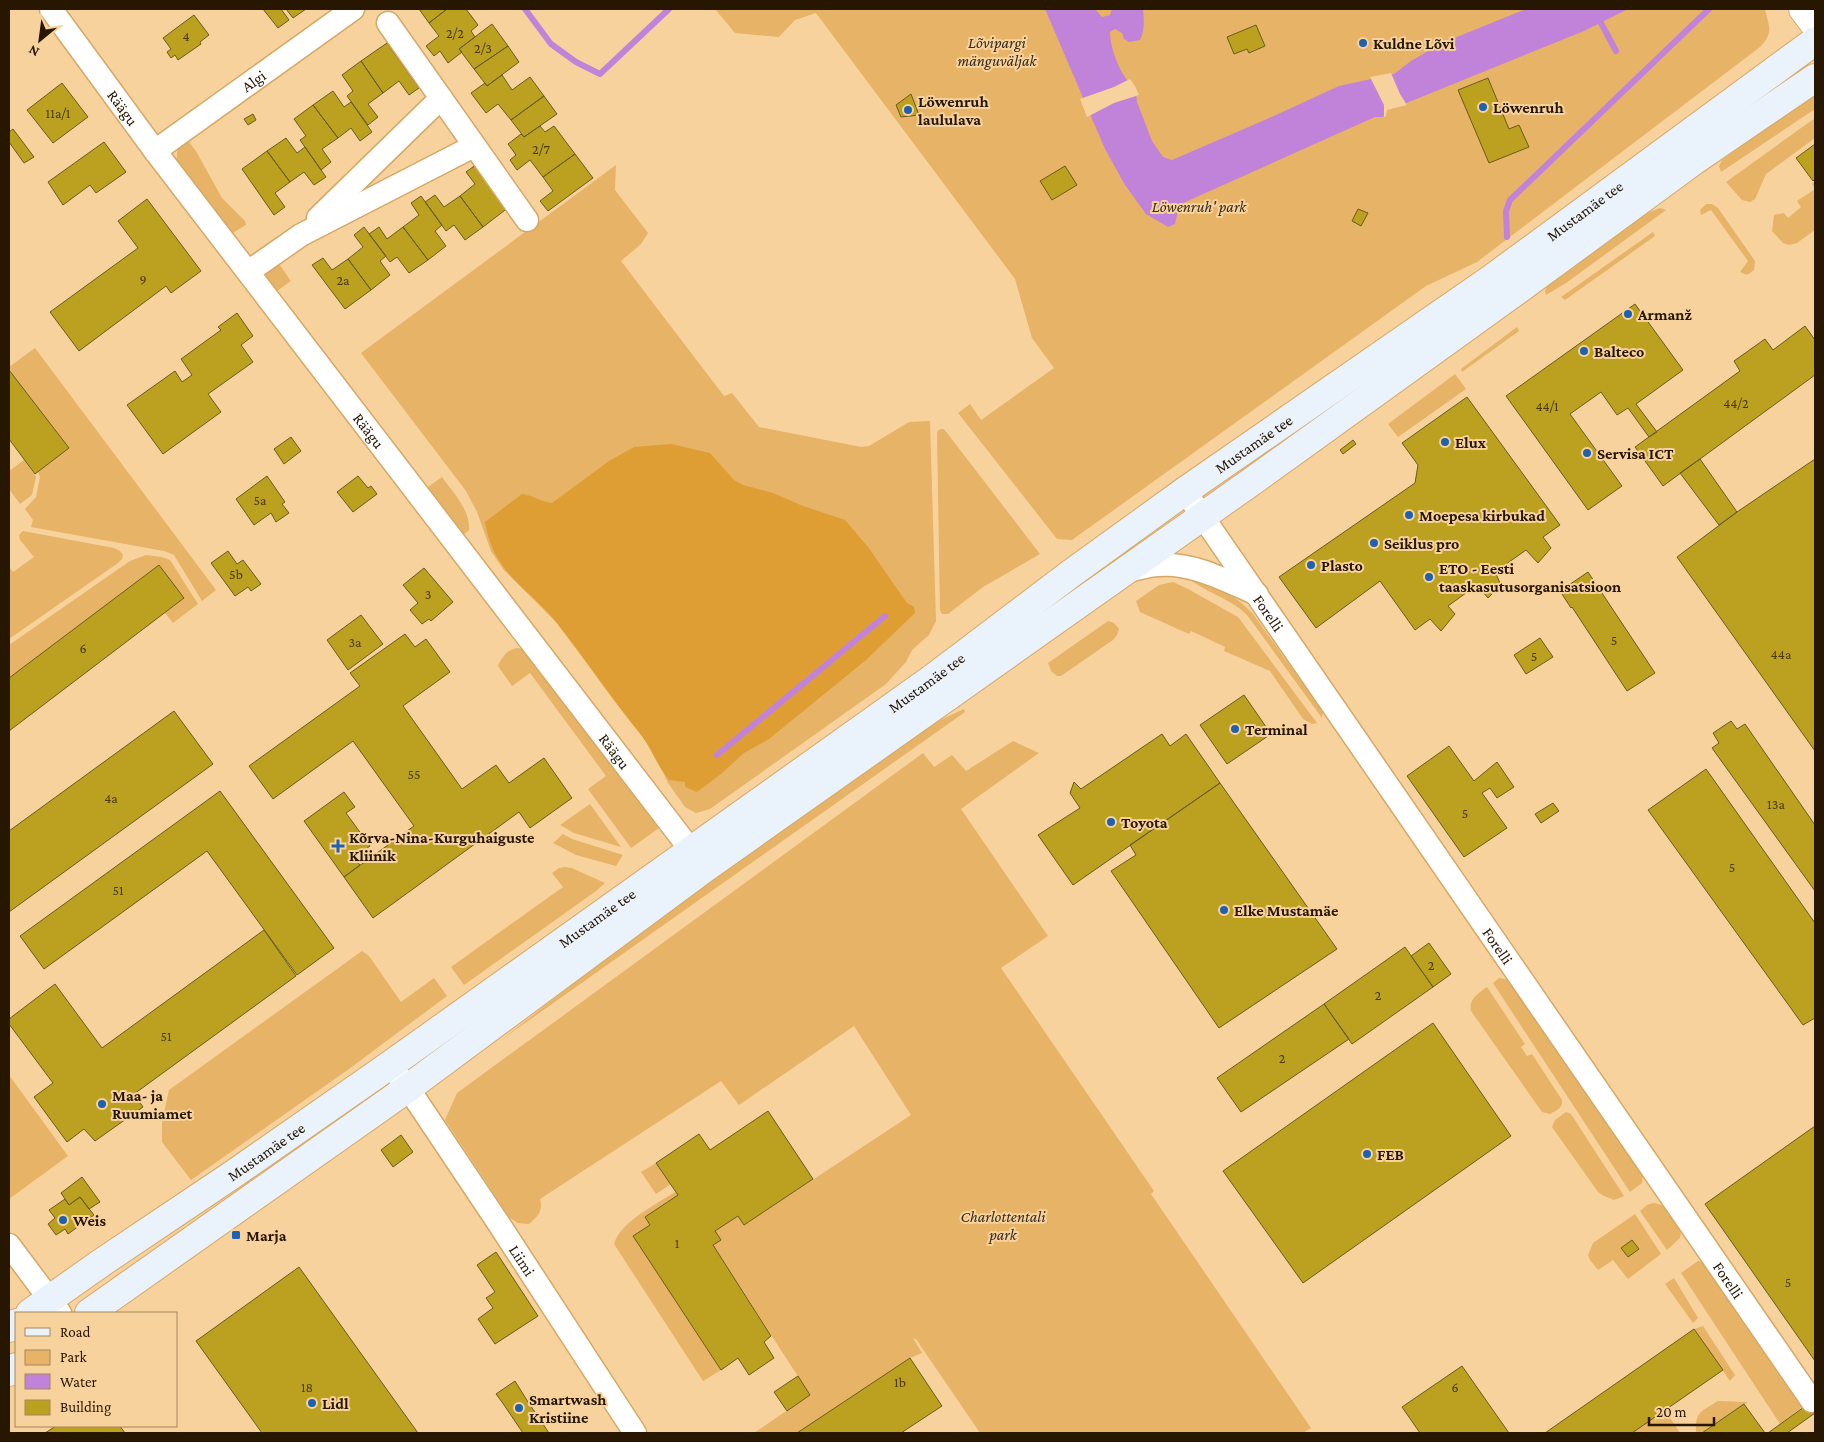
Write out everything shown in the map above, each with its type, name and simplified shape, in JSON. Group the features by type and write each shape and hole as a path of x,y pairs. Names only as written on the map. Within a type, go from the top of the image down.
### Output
{"main road":[{"name":"Mustamäe tee","path":"47,1308 933,678 1046,592 1185,491 1491,279 1815,41"},
{"name":"Mustamäe tee","path":"90,1312 408,1088 705,868 1203,516 1672,177 1815,78"}],"street":[{"name":"Räägu","path":"51,9 154,151 690,850"},
{"name":"Algi","path":"154,151 353,9"},
{"path":"1803,9 1815,25"},
{"path":"388,23 527,220"},
{"path":"301,235 441,98"},
{"path":"248,272 301,235 474,146"},
{"name":"Forelli","path":"1185,491 1812,1400"},
{"path":"1122,572 1160,564 1183,567 1208,574 1257,594"},
{"name":"Liimi","path":"390,1064 408,1088 635,1433"},
{"path":"9,1245 47,1308"}],"green space":[{"name":"Löwenruh' park","path":"715,9 1765,9 1769,33 1760,47 1477,262 1426,286 1072,540 1057,539 958,413 970,404 981,420 1054,368 1032,338 1015,279 816,13 795,20 779,37 735,33"},
{"path":"1815,94 1815,109 1721,172 1719,166 1722,160"},
{"path":"1815,118 1815,138 1766,174 1755,199 1750,202 1742,200 1726,182"},
{"path":"186,138 196,151 222,198 245,221 246,225 231,234 177,160 178,148"},
{"path":"616,165 615,190 648,233 641,244 621,261 724,396 732,393 759,427 861,447 869,446 909,422 930,421 936,621 929,635 912,650 906,662 886,684 710,809 696,813 685,807 668,783 653,751 555,621 503,569 491,551 477,512 466,491 361,353"},
{"path":"1815,189 1815,230 1797,243 1789,245 1783,243 1772,231 1774,215 1784,213 1788,218 1801,207 1797,201"},
{"path":"1706,204 1712,204 1718,208 1755,261 1754,270 1750,273 1740,272 1748,261 1711,210 1701,215 1700,210"},
{"path":"1660,208 1666,210 1566,283 1546,295 1545,291 1550,281 1647,213"},
{"path":"1653,232 1655,236 1565,300 1561,297"},
{"path":"277,261 291,281 277,291 274,291 264,277 265,270"},
{"path":"1517,327 1519,331 1462,372 1461,369"},
{"path":"35,348 216,590 202,601 174,555 164,551 31,527 33,520 25,509 36,497 40,477 38,472 69,448 9,370 9,367"},
{"path":"1455,374 1466,389 1398,437 1388,424"},
{"path":"940,429 944,429 1040,554 983,587 948,614 942,614 940,610 937,432"},
{"path":"24,460 36,477 32,495 20,504 9,489 9,471"},
{"path":"442,477 460,502 467,516 469,530 463,535 427,491 428,487"},
{"path":"23,531 114,548 123,555 118,563 9,639 9,567 13,572 34,557 20,540 19,535"},
{"path":"146,555 170,560 198,604 173,623 165,613 184,598 159,565 9,678 9,645 130,561"},
{"path":"1185,576 1229,594 1253,614 1323,712 1322,718 1247,615 1233,604 1192,582"},
{"path":"1173,582 1238,617 1317,723 1312,724 1303,719 1270,671 1224,651 1225,647 1191,631 1189,634 1140,612 1136,601 1159,585"},
{"path":"1108,621 1114,623 1119,629 1113,640 1061,676 1057,676 1051,671 1048,663"},
{"path":"517,648 523,649 662,826 631,848 588,789 606,776 530,673 512,686 498,666 505,654"},
{"path":"964,709 965,712 501,1040 645,928 919,730"},
{"name":"Charlottentali park","path":"1013,741 1039,753 961,809 1048,936 1001,968 1154,1191 1151,1194 1311,1428 1303,1433 980,1433 916,1339 913,1338 922,1353 910,1358 797,1433 754,1433 810,1395 713,1245 715,1231 738,1216 744,1225 911,1115 854,1026 739,1105 721,1081 540,1199 541,1207 539,1213 529,1224 518,1223 510,1218 445,1120 457,1093 923,753 934,767 952,755 966,771"},
{"path":"590,804 621,847 574,833 560,825"},
{"path":"563,834 572,839 623,855 616,866 576,855 553,843"},
{"path":"559,868 572,868 605,883 464,985 451,967 563,887 552,873"},
{"path":"362,951 369,956 401,1002 434,978 447,996 349,1069 191,1180 162,1142 162,1122 169,1090"},
{"path":"1499,978 1510,980 1643,1173 1642,1183 1630,1192 1493,983"},
{"path":"1487,987 1525,1044 1521,1047 1527,1056 1532,1054 1562,1100 1560,1107 1550,1114 1542,1112 1471,1011 1470,1007 1473,1000"},
{"path":"9,1075 68,1156 9,1199"},
{"path":"1566,1112 1571,1114 1624,1196 1614,1200 1598,1192 1552,1127 1555,1120"},
{"path":"656,1163 671,1184 656,1194 641,1172"},
{"path":"675,1192 678,1195 645,1217 650,1225 633,1236 721,1370 703,1381 614,1244 618,1236 631,1221"},
{"path":"1653,1203 1659,1204 1670,1211 1680,1226 1680,1238 1667,1250 1640,1211"},
{"path":"1635,1214 1661,1254 1628,1279 1613,1260 1598,1270 1588,1255 1593,1243"},
{"path":"1698,1261 1705,1262 1801,1399 1802,1407 1780,1424 1681,1273"},
{"path":"1674,1278 1698,1318 1693,1323 1665,1284"},
{"path":"1703,1326 1735,1375 1730,1381 1694,1329"},
{"path":"1718,1401 1748,1402 1702,1433 1696,1433 1697,1420 1700,1413"},
{"path":"1665,1410 1680,1433 1632,1433"}],"shaded area":[{"path":"671,444 710,453 734,480 743,485 773,493 803,506 845,520 868,547 907,603 914,607 915,613 866,660 769,739 744,753 697,792 685,787 685,782 669,780 642,736 557,623 504,567 489,540 485,522 522,494 552,503 609,461 634,447"}],"water":[{"path":"1045,9 1095,9 1102,17 1110,15 1112,9 1143,9 1144,21 1140,40 1129,42 1124,39 1122,33 1115,29 1110,32 1111,42 1120,69 1136,93 1137,102 1152,141 1163,157 1172,160 1339,86 1394,74 1411,61 1442,43 1526,9 1628,9 1584,31 1404,104 1385,108 1384,116 1382,117 1375,117 1183,203 1179,207 1175,224 1168,227 1146,214 1125,185 1105,149"}],"pier":[{"path":"1391,73 1407,105 1387,110 1384,117 1384,105 1370,77"},
{"path":"1130,79 1139,95 1114,103 1087,117 1080,99"}],"building":[{"path":"263,9 281,9 289,20 278,28"},
{"path":"286,9 306,9 293,18"},
{"path":"419,9 447,9 429,23"},
{"path":"447,9 466,9 478,25 471,31 475,37 459,49 462,52 448,63 440,51 434,56 426,46 439,36 429,23"},
{"path":"194,15 209,35 200,42 201,44 178,60 175,55 171,58 167,52 171,49 163,38"},
{"path":"492,24 508,46 474,69 459,49"},
{"path":"1256,25 1265,46 1249,53 1247,49 1234,54 1227,37"},
{"path":"387,43 419,88 409,95 399,81 383,93 361,61"},
{"path":"508,46 519,62 487,86 474,69"},
{"path":"361,61 383,93 368,104 378,117 368,125 347,96 353,91 342,75"},
{"path":"502,75 512,90 530,77 544,96 511,120 498,104 486,113 471,93 485,83 487,86"},
{"name":"Löwenruh","path":"1488,78 1509,129 1519,125 1529,147 1489,163 1458,90"},
{"path":"62,83 88,117 53,143 27,110"},
{"path":"333,91 344,107 351,102 372,132 360,141 351,128 338,138 313,105"},
{"name":"Löwenruh laululava","path":"911,94 919,115 901,117 896,105"},
{"path":"544,96 557,114 524,137 511,120"},
{"path":"313,105 338,138 322,149 331,162 321,170 300,140 306,136 294,119"},
{"path":"253,114 256,120 248,125 244,119"},
{"path":"540,126 545,132 554,126 575,154 543,177 530,160 517,170 510,160 516,155 508,144 521,134 524,137"},
{"path":"13,129 34,157 24,163 9,142 9,132"},
{"path":"286,138 297,153 305,147 326,177 314,185 304,172 290,182 267,151"},
{"path":"104,142 126,172 96,193 90,185 63,205 48,182"},
{"path":"1815,144 1815,179 1813,181 1796,158"},
{"path":"267,151 290,182 275,193 285,207 274,215 242,169"},
{"path":"575,154 593,178 548,211 540,201 553,191 543,177"},
{"path":"477,164 509,207 483,227 460,196 475,184 466,172"},
{"path":"1065,166 1077,185 1052,200 1040,181"},
{"path":"435,195 444,207 460,196 483,227 465,240 454,225 446,231 425,202"},
{"path":"421,196 442,225 435,231 446,246 428,260 403,227 419,215 411,203"},
{"path":"147,199 201,271 171,293 166,286 79,351 50,312 138,248 118,221"},
{"path":"1358,209 1368,213 1361,226 1352,221"},
{"path":"364,227 386,256 380,261 390,275 371,290 348,259 363,247 354,235"},
{"path":"379,227 387,239 403,227 428,260 409,273 397,257 390,262 369,234"},
{"path":"323,258 332,270 348,259 371,290 345,309 312,265"},
{"path":"1635,304 1683,370 1636,404 1657,432 1649,437 1628,408 1617,415 1601,392 1570,414 1622,486 1588,510 1506,396"},
{"path":"237,313 253,336 241,345 253,362 208,394 221,412 163,454 127,405 175,371 182,382 192,375 181,359 221,330 218,327"},
{"path":"1805,326 1815,340 1815,375 1663,486 1635,447 1740,371 1734,361 1765,339 1773,350"},
{"path":"9,370 69,448 35,474 9,439"},
{"path":"1467,397 1560,525 1543,537 1551,548 1538,563 1526,550 1495,572 1501,585 1488,598 1477,585 1448,606 1455,614 1441,631 1430,619 1415,630 1380,581 1316,628 1279,577 1415,483 1418,465 1402,443"},
{"path":"291,437 301,451 284,464 274,449"},
{"path":"1353,440 1356,444 1343,454 1340,450"},
{"path":"1700,459 1737,512 1719,525 1680,473"},
{"path":"1815,459 1815,751 1677,557 1737,512"},
{"path":"267,476 285,502 282,504 289,513 276,522 271,513 254,525 236,499"},
{"path":"358,476 368,488 371,486 377,494 353,512 337,492"},
{"path":"228,551 237,564 243,560 261,584 251,591 248,587 235,596 211,563"},
{"path":"159,565 184,598 9,731 9,678"},
{"path":"424,568 453,602 431,621 429,619 422,624 410,610 418,603 403,585"},
{"path":"1588,572 1655,673 1627,691 1560,591"},
{"path":"361,615 383,644 348,670 327,640"},
{"path":"405,634 415,647 426,639 450,672 403,706 462,789 496,765 509,783 544,758 572,798 530,828 519,812 373,918 344,877 414,826 353,741 273,799 249,766 360,686 350,673"},
{"path":"1540,638 1553,657 1526,674 1514,655"},
{"name":"Terminal","path":"1244,695 1271,734 1227,764 1200,725"},
{"path":"174,711 213,764 9,912 9,831"},
{"path":"1731,721 1737,729 1745,724 1815,825 1815,891 1712,748 1719,743 1713,733"},
{"name":"Toyota","path":"1162,734 1170,746 1186,734 1220,783 1073,885 1038,835 1080,808 1070,793 1074,782 1081,789"},
{"path":"1449,746 1474,781 1497,762 1514,787 1497,798 1490,788 1482,793 1507,828 1464,857 1407,776"},
{"path":"1706,769 1815,923 1815,1018 1803,1025 1648,810"},
{"name":"Elke Mustamäe","path":"1220,783 1337,949 1219,1028 1111,871 1136,855 1130,845"},
{"path":"220,791 334,948 297,975 207,851 44,969 20,936"},
{"path":"344,792 355,807 346,813 370,846 354,858 360,865 344,877 304,821"},
{"path":"1553,803 1559,811 1541,823 1535,814"},
{"path":"264,930 296,976 134,1094 143,1107 95,1141 84,1129 67,1142 34,1097 53,1083 9,1024 9,1019 55,984 102,1048"},
{"path":"1429,943 1451,974 1433,987 1411,956"},
{"path":"1405,947 1433,987 1352,1044 1324,1004"},
{"path":"1324,1004 1349,1039 1241,1112 1217,1078"},
{"name":"FEB","path":"1433,1023 1511,1136 1303,1283 1223,1171"},
{"path":"768,1111 813,1179 744,1225 738,1216 715,1231 721,1240 713,1245 771,1336 764,1342 774,1358 749,1375 738,1358 721,1370 633,1236 650,1225 645,1217 678,1195 656,1163 699,1134 710,1150"},
{"path":"1815,1126 1815,1361 1705,1204"},
{"path":"401,1135 413,1152 393,1167 381,1150"},
{"path":"82,1177 100,1202 89,1209 80,1197 69,1205 61,1193"},
{"path":"80,1197 94,1215 68,1234 65,1229 56,1235 48,1224 55,1218 49,1210 65,1199 69,1205"},
{"path":"1632,1240 1639,1249 1628,1257 1621,1248"},
{"path":"496,1252 538,1316 495,1344 478,1319 493,1308 486,1298 495,1292 477,1265"},
{"path":"299,1267 418,1433 262,1433 196,1341"},
{"path":"1694,1329 1723,1370 1632,1433 1545,1433"},
{"path":"910,1358 942,1406 901,1433 797,1433"},
{"path":"1462,1366 1509,1433 1420,1433 1402,1407"},
{"path":"798,1376 810,1395 787,1411 774,1392"},
{"name":"Smartwash Kristiine","path":"515,1381 549,1433 523,1433 496,1394"},
{"path":"1815,1399 1815,1413 1787,1433 1768,1433"},
{"path":"1744,1404 1765,1433 1702,1433"},
{"path":"54,1427 121,1427 125,1433 45,1433"}],"waterway":[{"path":"525,9 551,44 576,62 600,74 669,9"},
{"path":"1507,237 1506,211 1510,200 1709,9"},
{"path":"1601,23 1616,51"},
{"path":"717,755 885,616"}],"place":[{"name":"Kuldne Lõvi","path":"1363,43"},
{"name":"Löwenruh","path":"1483,107"},
{"name":"Löwenruh laululava","path":"908,110"},
{"name":"Armanž","path":"1628,314"},
{"name":"Balteco","path":"1584,351"},
{"name":"Elux","path":"1445,442"},
{"name":"Servisa ICT","path":"1587,453"},
{"name":"Moepesa kirbukad","path":"1409,515"},
{"name":"Seiklus pro","path":"1374,543"},
{"name":"Plasto","path":"1311,565"},
{"name":"ETO - Eesti taaskasutusorganisatsioon","path":"1429,577"},
{"name":"Terminal","path":"1235,729"},
{"name":"Toyota","path":"1111,822"},
{"name":"Kõrva-Nina-Kurguhaiguste Kliinik","path":"338,846"},
{"name":"Elke Mustamäe","path":"1224,910"},
{"name":"Maa- ja Ruumiamet","path":"102,1104"},
{"name":"FEB","path":"1367,1154"},
{"name":"Weis","path":"63,1220"},
{"name":"Marja","path":"236,1235"},
{"name":"Lidl","path":"312,1403"},
{"name":"Smartwash Kristiine","path":"519,1408"}],"park label":[{"name":"Lõvipargi mänguväljak","path":"997,51"}]}
